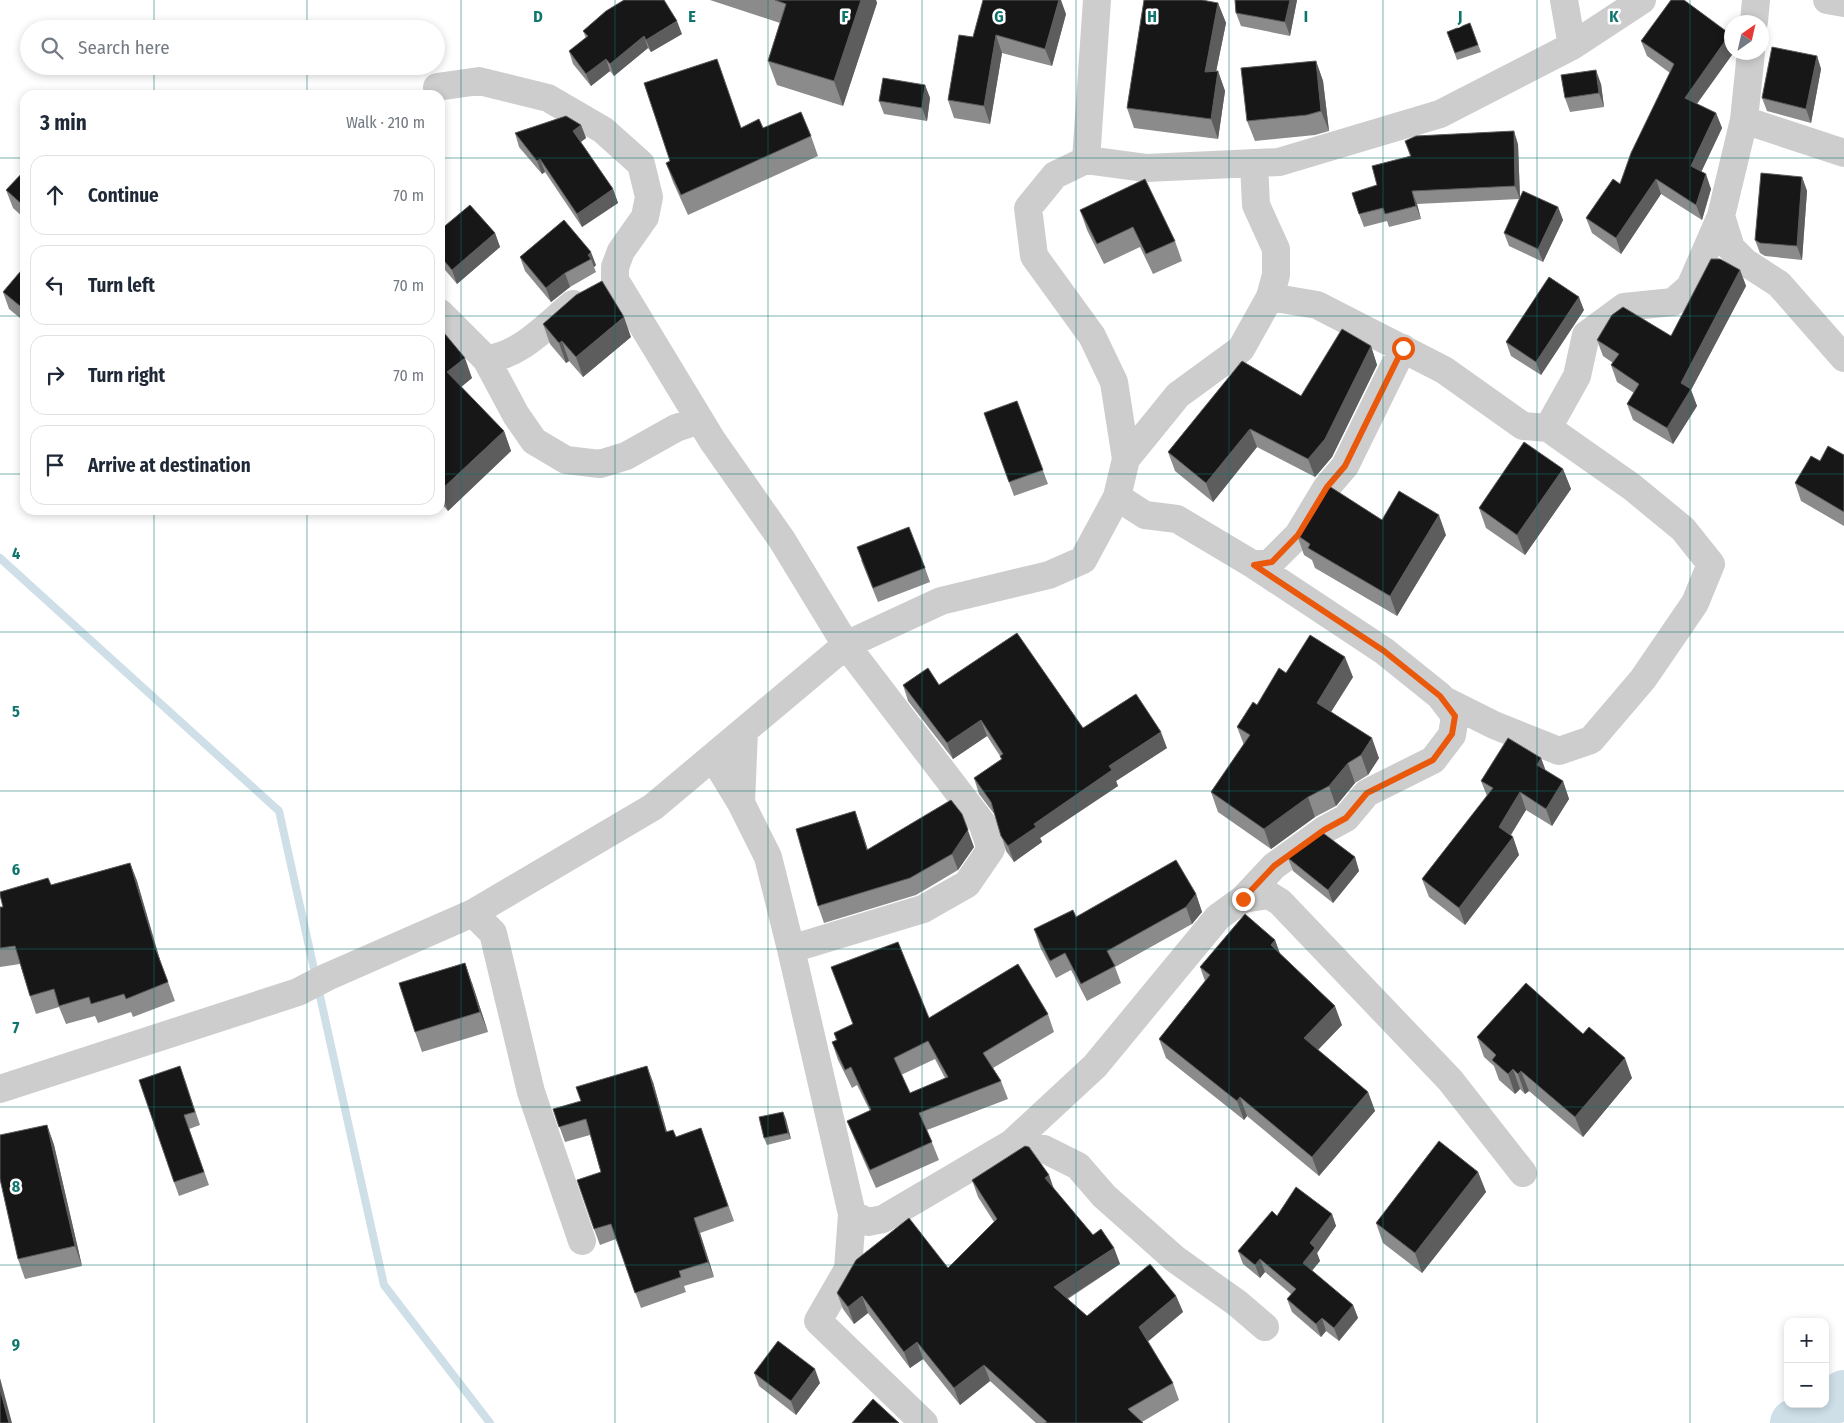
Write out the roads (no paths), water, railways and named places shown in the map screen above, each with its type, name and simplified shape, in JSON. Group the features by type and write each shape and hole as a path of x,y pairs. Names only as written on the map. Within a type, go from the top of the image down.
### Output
{"street":[{"path":"1086,160 1097,0"},
{"path":"1564,0 1572,46"},
{"path":"0,1089 298,992 327,977 473,913 653,807 846,645 941,601 1049,575 1083,560 1117,497 1126,459 1114,382 1092,336 1034,256 1028,208 1055,176 1086,160 1146,168 1279,162 1440,114 1572,46 1642,0"},
{"path":"1755,15 1756,0"},
{"path":"1827,0 1844,3"},
{"path":"1548,428 1577,376 1586,335 1624,307 1673,302 1690,287 1720,216 1744,120 1750,60"},
{"path":"437,86 479,81 548,98 603,130 641,164 649,197 648,203 645,216 621,251 615,267 615,280 700,420 782,540 846,645 982,823 991,849 967,884 923,909 791,949"},
{"path":"1744,120 1844,153"},
{"path":"1126,459 1178,394 1241,349 1270,296 1276,275 1276,249 1256,205 1254,164"},
{"path":"1720,216 1731,248 1745,262 1779,284 1844,358"},
{"path":"486,359 500,358 521,346 576,302 615,280"},
{"path":"1117,497 1145,515 1176,519 1254,565 1384,651 1442,699 1494,726 1559,751 1591,740 1649,671 1694,603 1711,564 1683,529 1632,487 1548,428 1522,426 1444,370 1317,305 1270,296"},
{"path":"445,318 486,359 516,415 534,441 566,460 600,464 626,456 676,428 700,420"},
{"path":"1254,565 1272,562 1298,535 1327,487 1345,466 1403,348"},
{"path":"852,1214 868,1222 883,1220 1012,1143 1095,1066 1218,917 1243,899 1274,866 1324,830 1346,818 1367,793 1433,760 1452,734 1455,716 1442,699"},
{"path":"741,803 744,731"},
{"path":"705,763 741,803 768,857 852,1214 848,1269 818,1321 924,1423"},
{"path":"1243,899 1269,895 1280,902 1450,1080 1523,1173"},
{"path":"473,913 493,932 503,981 532,1092 582,1241"},
{"path":"1012,1143 1044,1149 1078,1166 1104,1196 1175,1259 1265,1327"}],"waterway":[{"path":"0,558 279,811 384,1285 490,1423"},
{"path":"1794,1423 1844,1394"}]}
